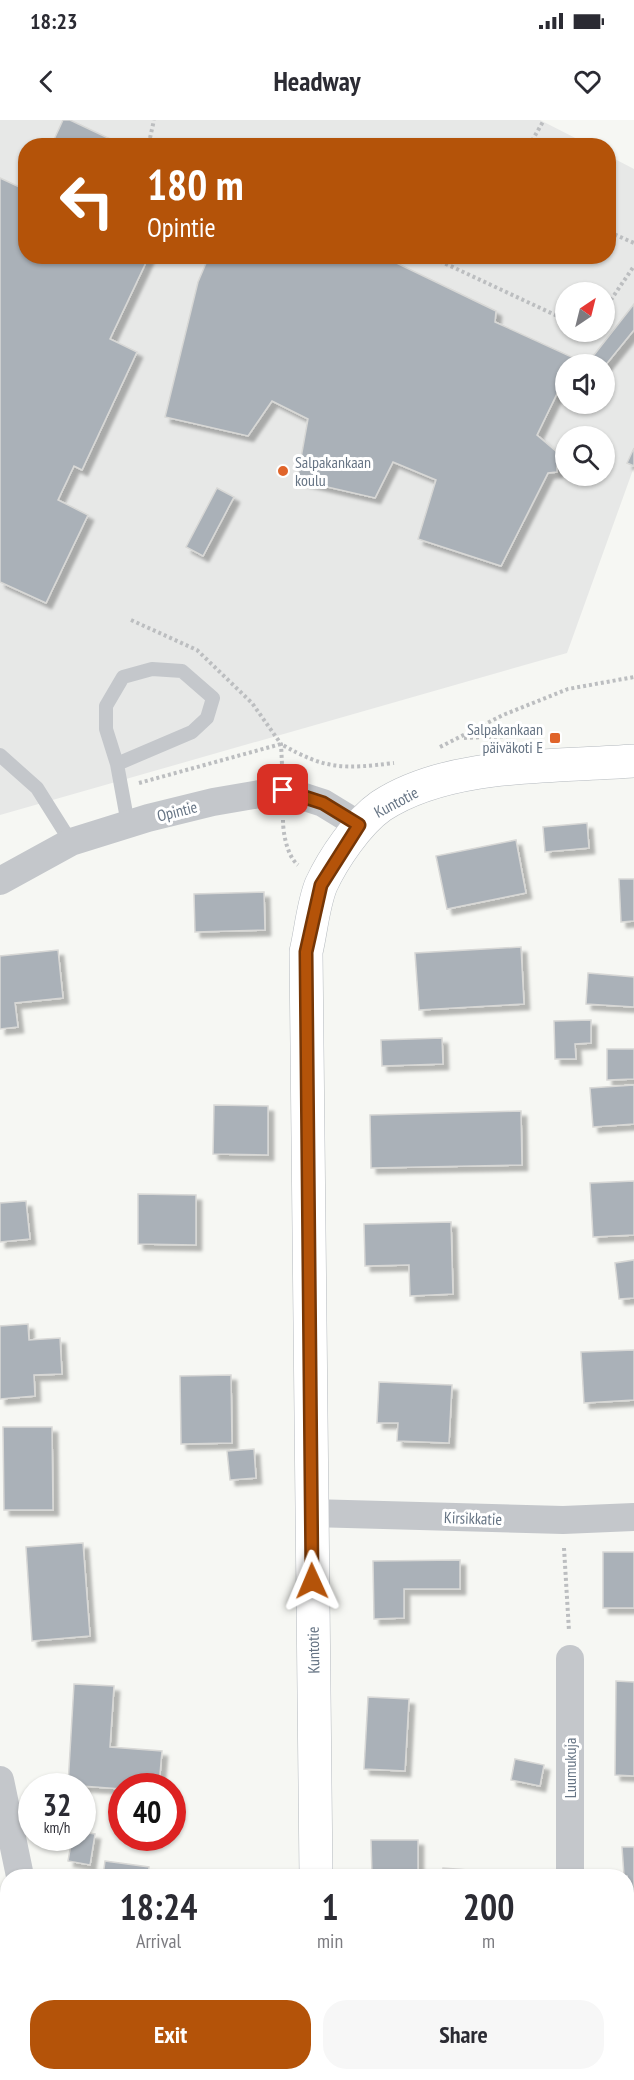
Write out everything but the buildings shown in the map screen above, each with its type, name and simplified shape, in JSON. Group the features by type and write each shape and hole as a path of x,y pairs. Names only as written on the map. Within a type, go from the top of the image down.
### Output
{"street":[{"name":"Kuntotie","path":"316,1869 306,952 321,885 359,825 382,806 413,791 473,772 634,761"},
{"name":"Opintie","path":"0,881 71,842 128,824 213,802 283,790 323,803 359,825"},
{"name":"Kirsikkatie","path":"311,1513 563,1520 634,1517"},
{"name":"Luumukuja","path":"570,1659 570,1869"},
{"path":"0,1780 19,1869"}],"lane":[{"path":"117,764 192,732 207,718 213,698 182,671 152,669 123,677 106,705 106,729 117,764 128,824"},
{"path":"0,755 37,788 71,842"}],"path":[{"path":"150,138 154,120"},
{"path":"533,138 544,120"},
{"path":"616,235 634,243"},
{"path":"446,264 555,315"},
{"path":"615,294 634,266"},
{"path":"131,620 197,650 252,703 281,744 306,759 346,769 399,763"},
{"path":"460,739 503,715 568,689 634,677"},
{"path":"121,788 281,744"},
{"path":"281,744 283,831 294,862 321,885"},
{"path":"563,1520 570,1659"}],"shaded area":[{"name":"Salpakankaan koulu","path":"0,120 540,120 575,138 18,138 18,264 616,264 616,160 634,169 634,467 567,653 0,815"}],"place":[{"name":"Salpakankaan koulu","path":"283,471"},
{"name":"Salpakankaan päiväkoti E","path":"555,738"}],"route":[{"path":"283,790 323,803 359,825 321,885 306,952 312,1581"}]}
